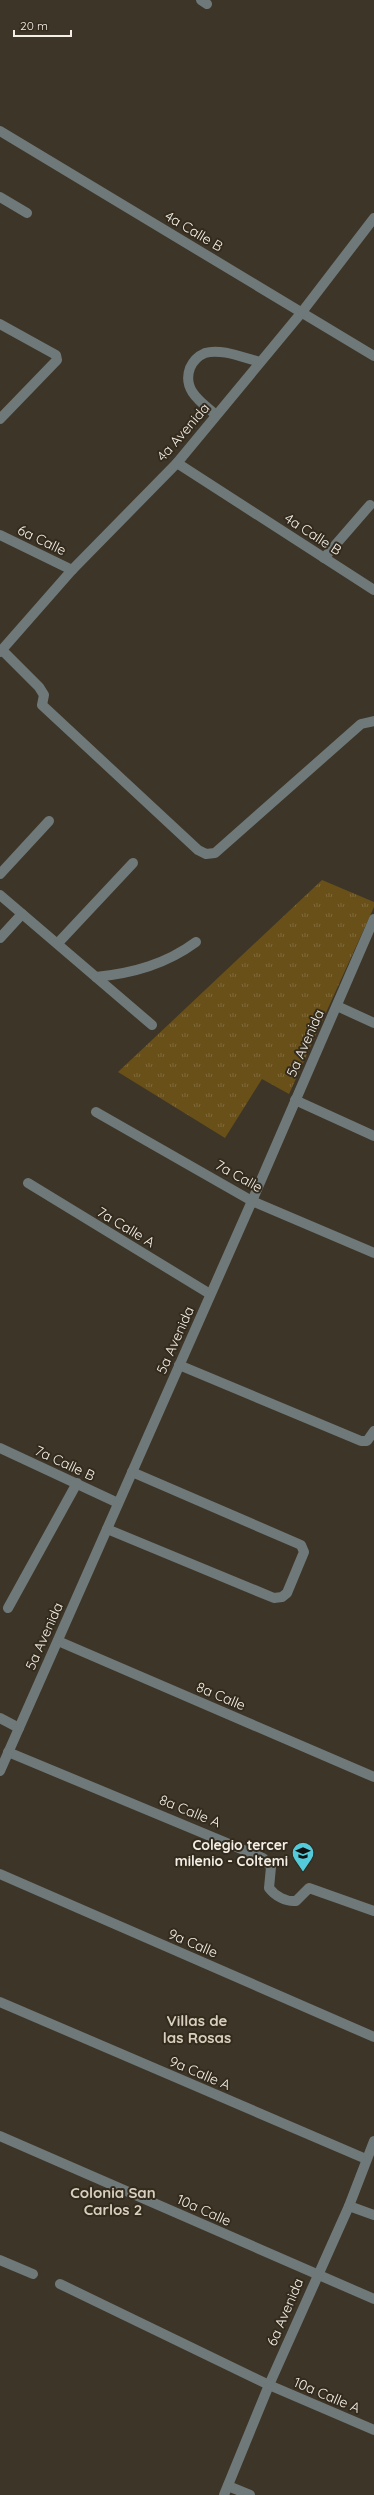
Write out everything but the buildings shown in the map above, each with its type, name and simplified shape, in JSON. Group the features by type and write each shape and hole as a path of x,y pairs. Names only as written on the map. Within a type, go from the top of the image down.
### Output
{"street":[{"name":"4a Calle B","path":"0,131 374,356"},
{"path":"0,197 26,212"},
{"name":"4a Avenida","path":"1,651 72,570 176,463 302,312 374,218"},
{"path":"0,324 56,355 57,360 55,364 0,419"},
{"path":"216,415 194,395 189,386 187,376 193,361 206,353 221,354 260,362"},
{"name":"4a Calle B","path":"176,463 374,590"},
{"path":"324,558 370,505"},
{"name":"6a Calle","path":"0,535 72,570"},
{"path":"1,651 39,687 44,695 42,705 198,850 206,854 215,853 361,724 374,721"},
{"path":"0,874 49,821"},
{"path":"58,943 133,863"},
{"path":"0,895 58,943 152,1026"},
{"path":"0,938 22,914"},
{"name":"5a Avenida","path":"0,1771 252,1201 374,919"},
{"path":"96,977 152,967 177,956 196,942"},
{"path":"337,1006 374,1023"},
{"path":"296,1100 374,1136"},
{"name":"7a Calle","path":"96,1112 252,1201 374,1253"},
{"name":"7a Calle A","path":"28,1183 210,1294"},
{"path":"179,1365 362,1441 367,1441 374,1431"},
{"name":"7a Calle B","path":"0,1448 118,1503"},
{"path":"107,1528 274,1598 282,1597 287,1593 304,1552 301,1545 132,1472"},
{"path":"8,1608 77,1483"},
{"name":"8a Calle","path":"58,1641 374,1777"},
{"path":"0,1718 19,1728"},
{"name":"8a Calle A","path":"8,1752 235,1845 267,1862 270,1867 269,1888 274,1894 290,1901 296,1901 305,1890 315,1888 374,1911"},
{"name":"9a Calle","path":"0,1874 374,2037"},
{"name":"9a Calle A","path":"0,2002 366,2159"},
{"name":"10a Calle","path":"0,2136 374,2299"},
{"name":"6a Avenida","path":"226,2490 317,2274 349,2206 374,2141"},
{"path":"349,2206 374,2215"},
{"path":"0,2260 33,2274"},
{"name":"10a Calle A","path":"60,2284 269,2385 374,2430"},
{"path":"226,2490 250,2495"}],"green space":[{"path":"322,880 374,902 374,907 289,1094 262,1079 225,1138 118,1072"}],"place":[{"name":"Colegio tercer milenio - Coltemi","path":"303,1872"}],"district":[{"name":"Villas de las Rosas","path":"197,2030"},
{"name":"Colonia San Carlos 2","path":"113,2202"}]}
